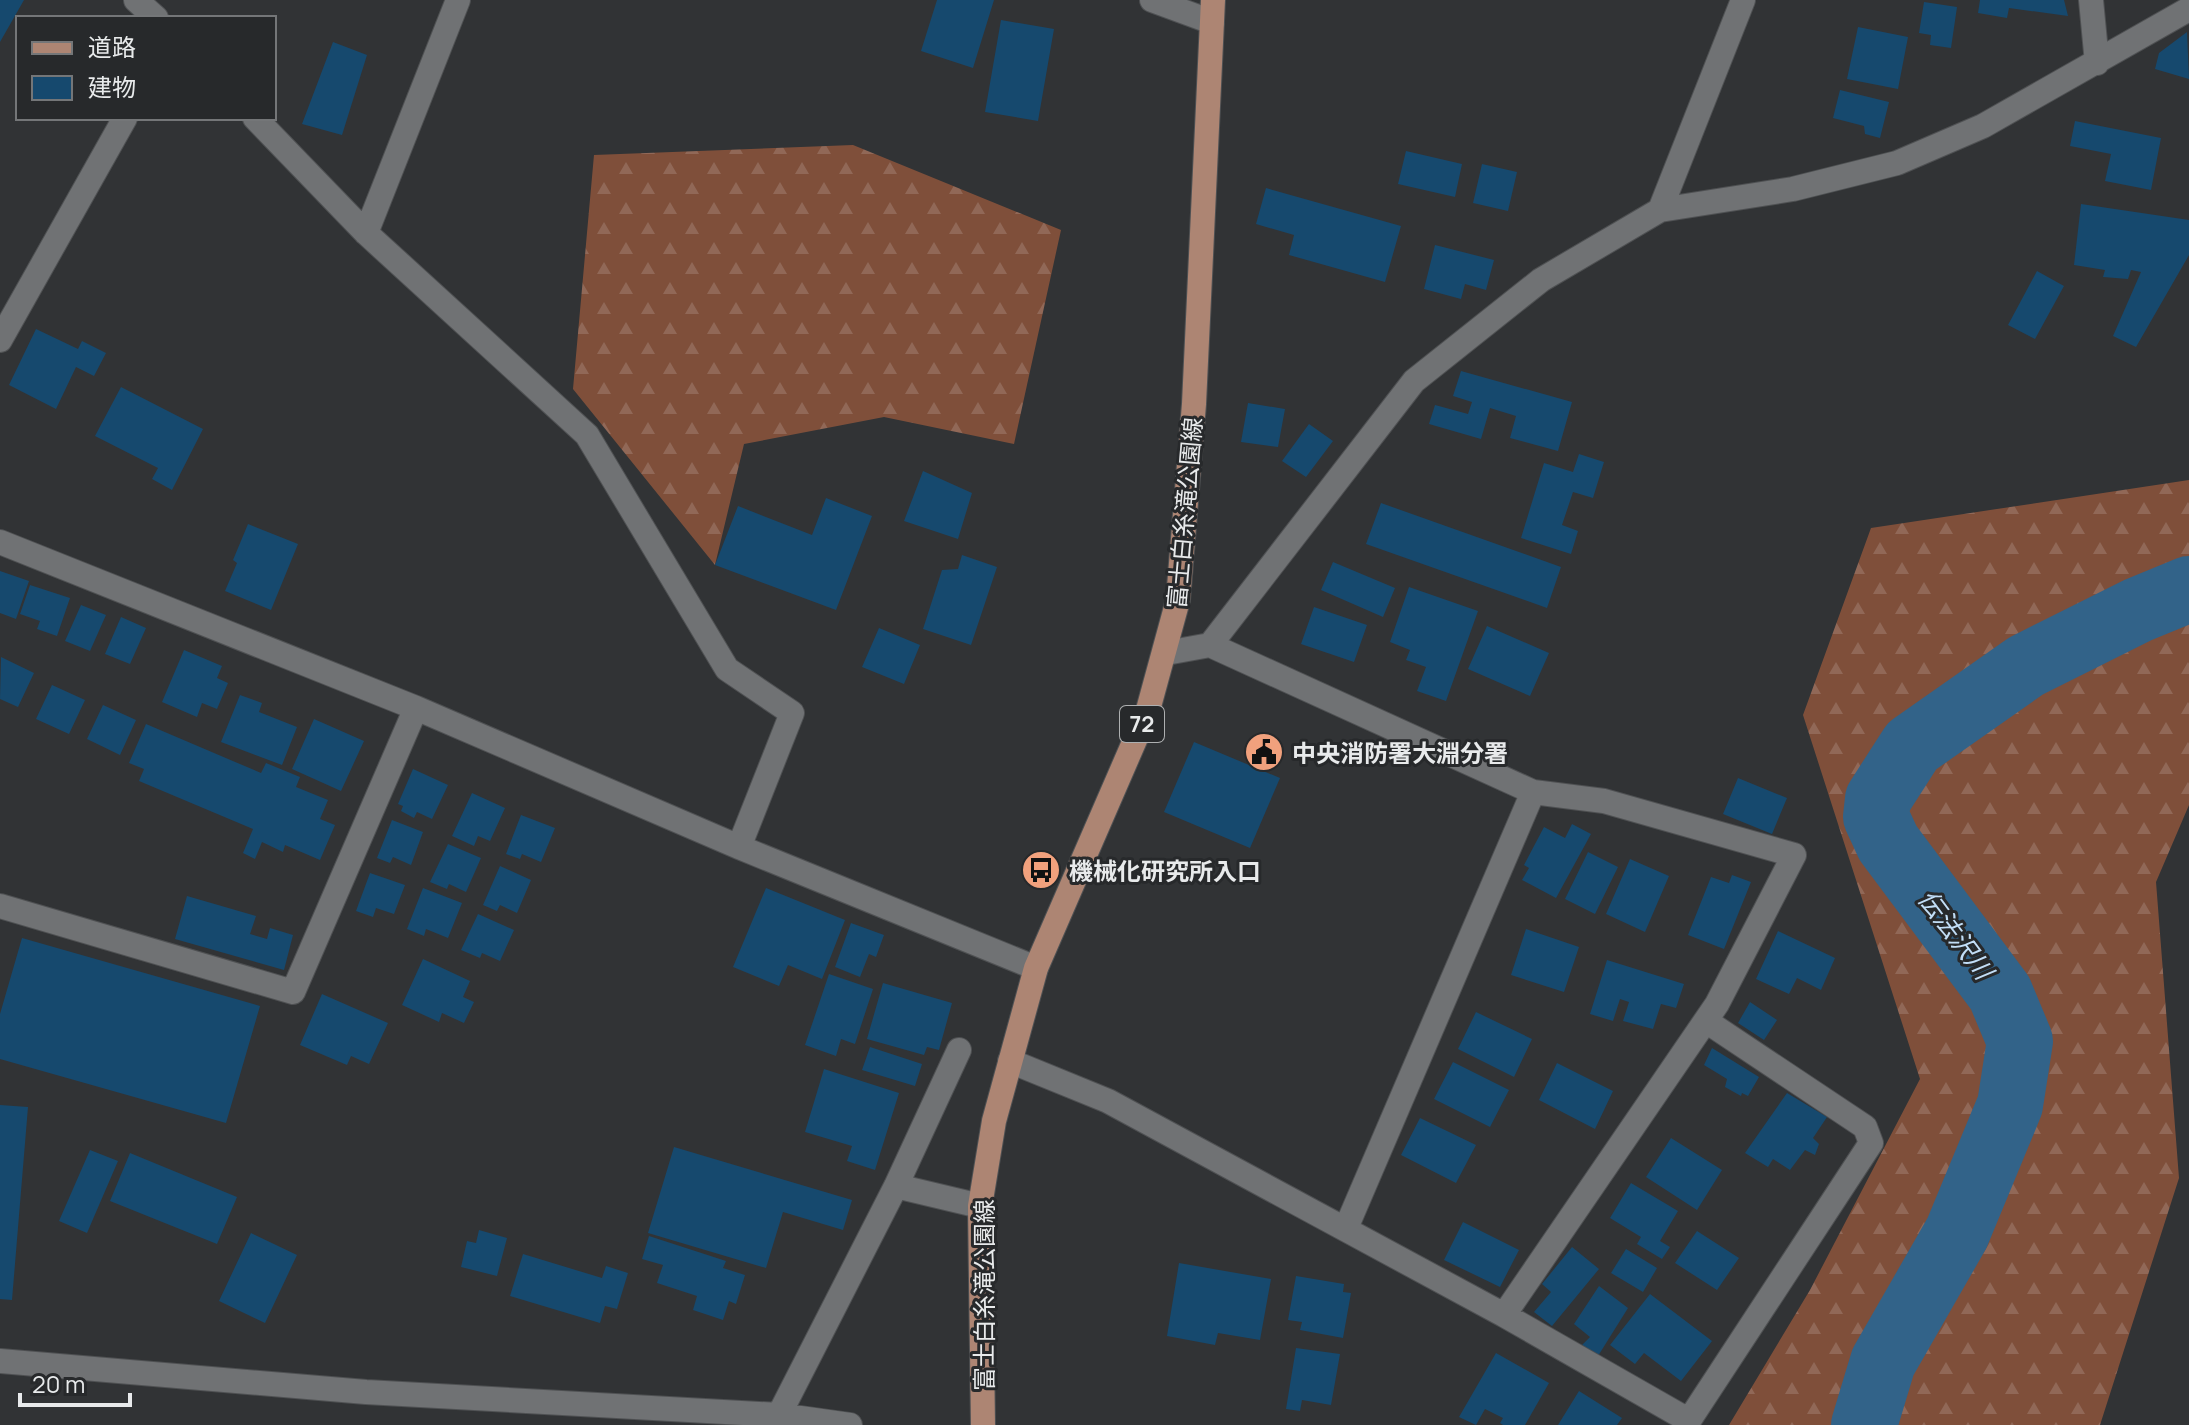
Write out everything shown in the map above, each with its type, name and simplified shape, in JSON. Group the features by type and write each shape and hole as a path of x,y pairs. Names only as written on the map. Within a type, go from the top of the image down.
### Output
{"main road":[{"name":"富士白糸滝公園線","path":"983,1425 980,1206 994,1121 1036,968 1148,710 1178,600 1193,418 1212,11"}],"street":[{"path":"136,0 154,16"},
{"path":"366,233 458,0"},
{"path":"1152,0 1212,11"},
{"path":"1660,210 1743,0"},
{"path":"2091,0 2097,63"},
{"path":"1210,645 1414,381 1541,280 1660,210 1793,189 1897,163 1983,126 2189,9"},
{"path":"0,340 124,120"},
{"path":"257,120 366,233 587,435 727,669 792,713 739,847"},
{"path":"0,542 416,708 739,847 1036,968"},
{"path":"1166,653 1210,645 1533,792 1604,801 1794,855 1706,1021 1504,1315"},
{"path":"0,906 293,992 416,708"},
{"path":"1346,1228 1533,792"},
{"path":"1010,1061 1108,1101 1504,1315 1687,1422 1871,1143 1865,1127 1706,1021"},
{"path":"779,1415 896,1186 959,1050"},
{"path":"896,1186 980,1206"},
{"path":"0,1361 366,1392 779,1415 850,1425"}],"green space":[{"path":"853,145 1061,230 1014,444 884,417 744,444 715,565 573,389 594,155"},
{"path":"2189,480 2189,805 2156,882 2179,1178 2100,1425 1729,1425 1810,1290 1920,1079 1803,715 1871,528"}],"building":[{"path":"0,0 24,0 0,42"},
{"path":"937,0 994,0 973,68 921,51"},
{"path":"1980,0 2064,0 2068,16 2009,8 2007,18 1978,13"},
{"path":"1924,2 1957,7 1951,48 1930,45 1931,35 1919,33"},
{"path":"1001,20 1054,29 1038,121 985,112"},
{"path":"1858,27 1908,37 1898,89 1847,79"},
{"path":"2187,32 2189,79 2155,69 2159,53"},
{"path":"333,42 367,55 342,135 302,124"},
{"path":"1840,90 1889,102 1880,138 1865,134 1864,126 1833,118"},
{"path":"2075,121 2161,138 2151,190 2105,181 2111,154 2070,146"},
{"path":"1406,151 1462,164 1455,197 1398,184"},
{"path":"1482,164 1517,172 1508,211 1473,203"},
{"path":"1266,188 1401,226 1385,282 1289,255 1294,235 1256,224"},
{"path":"2081,204 2189,220 2189,255 2136,347 2113,336 2141,272 2131,270 2128,279 2103,277 2105,270 2074,265"},
{"path":"1435,245 1494,260 1486,290 1465,284 1461,299 1424,289"},
{"path":"2037,271 2064,286 2035,339 2008,325"},
{"path":"36,329 78,349 82,341 106,353 94,376 76,367 56,409 9,385"},
{"path":"1461,371 1572,402 1558,451 1510,438 1516,416 1490,408 1481,439 1429,424 1435,405 1468,414 1472,402 1453,396"},
{"path":"121,387 203,429 172,490 152,479 158,468 95,436"},
{"path":"1248,403 1285,409 1278,447 1241,442"},
{"path":"1309,424 1333,441 1306,477 1282,461"},
{"path":"1579,454 1604,462 1593,498 1573,492 1562,525 1578,531 1571,554 1521,538 1544,463 1573,472"},
{"path":"923,471 972,493 958,539 904,521"},
{"path":"826,498 872,516 836,610 715,565 738,506 812,535"},
{"path":"1381,503 1561,567 1547,608 1366,544"},
{"path":"248,524 298,544 271,610 225,591 237,563 233,560"},
{"path":"962,555 997,567 971,645 923,629 942,570 958,569"},
{"path":"1333,562 1395,588 1383,617 1321,590"},
{"path":"0,571 29,581 16,619 0,613"},
{"path":"30,585 70,598 57,636 37,629 40,621 20,614"},
{"path":"1409,587 1478,611 1446,701 1417,691 1426,667 1406,660 1410,650 1390,642"},
{"path":"81,605 106,615 90,651 65,641"},
{"path":"1314,607 1367,625 1354,662 1301,644"},
{"path":"121,617 146,628 130,664 105,654"},
{"path":"1487,626 1549,653 1530,696 1468,669"},
{"path":"879,628 920,645 904,684 862,667"},
{"path":"184,650 222,666 217,678 228,683 217,709 202,703 197,717 162,702"},
{"path":"1,657 34,673 18,707 0,699"},
{"path":"52,685 85,700 69,734 36,719"},
{"path":"240,695 262,703 259,712 297,727 282,765 221,742"},
{"path":"103,705 136,720 120,755 87,739"},
{"path":"314,719 364,741 341,791 292,769"},
{"path":"146,724 261,773 266,763 300,777 296,787 328,800 320,819 335,825 320,860 285,845 283,852 262,842 255,859 243,853 253,829 139,781 144,769 129,763"},
{"path":"1194,742 1280,778 1250,848 1164,812"},
{"path":"413,769 448,785 432,819 417,812 414,818 401,811 403,806 398,804"},
{"path":"1738,778 1787,798 1772,834 1723,814"},
{"path":"472,793 505,808 490,841 478,836 474,846 452,836"},
{"path":"521,815 555,828 541,862 522,854 520,859 506,854"},
{"path":"392,820 423,832 411,865 393,857 390,863 377,858"},
{"path":"1572,824 1591,834 1556,898 1522,880 1529,868 1524,865 1544,827 1565,838"},
{"path":"448,844 481,858 466,892 449,884 447,889 430,882"},
{"path":"1588,852 1618,867 1595,914 1565,899"},
{"path":"1630,859 1669,876 1645,932 1606,914"},
{"path":"500,866 531,880 517,913 500,905 497,911 483,905"},
{"path":"370,873 405,885 394,914 376,908 373,917 356,911"},
{"path":"1732,875 1751,882 1724,949 1688,935 1711,877 1729,883"},
{"path":"423,888 462,903 448,938 426,929 424,936 407,929"},
{"path":"766,888 845,920 822,979 788,965 779,986 733,967"},
{"path":"187,896 256,916 250,934 267,939 270,928 293,935 284,970 175,939"},
{"path":"478,914 514,930 500,961 482,953 480,958 461,950"},
{"path":"851,923 884,935 876,957 869,954 860,977 835,967"},
{"path":"1526,929 1579,947 1564,992 1511,975"},
{"path":"1778,931 1835,958 1821,990 1797,978 1789,994 1756,979"},
{"path":"22,938 260,1006 226,1123 0,1059 0,1014"},
{"path":"423,959 470,981 463,997 474,1002 464,1023 442,1013 439,1022 402,1005"},
{"path":"1607,960 1684,984 1676,1008 1661,1004 1653,1029 1623,1021 1629,1002 1620,999 1613,1021 1590,1014"},
{"path":"829,974 873,989 855,1044 841,1039 836,1056 805,1045"},
{"path":"883,983 952,1003 939,1050 927,1047 924,1055 867,1039"},
{"path":"322,994 388,1023 369,1064 351,1056 347,1065 300,1045"},
{"path":"1750,1002 1777,1020 1764,1040 1738,1023"},
{"path":"1476,1012 1532,1039 1514,1077 1458,1049"},
{"path":"870,1047 922,1064 915,1086 862,1070"},
{"path":"1712,1048 1759,1077 1748,1096 1742,1093 1741,1096 1725,1087 1727,1079 1704,1065"},
{"path":"1453,1062 1509,1090 1490,1127 1434,1099"},
{"path":"1557,1063 1613,1091 1595,1129 1539,1100"},
{"path":"824,1069 899,1093 875,1170 847,1161 852,1146 805,1132"},
{"path":"1787,1093 1827,1117 1813,1138 1819,1144 1815,1155 1805,1150 1790,1170 1773,1159 1768,1167 1745,1153"},
{"path":"0,1105 28,1107 12,1300 0,1299"},
{"path":"1420,1118 1476,1145 1456,1183 1401,1155"},
{"path":"1671,1138 1722,1170 1697,1210 1646,1177"},
{"path":"674,1147 852,1200 843,1230 783,1212 766,1268 648,1233"},
{"path":"90,1150 118,1161 87,1233 59,1221"},
{"path":"130,1153 237,1197 217,1244 110,1201"},
{"path":"1631,1183 1678,1211 1660,1241 1670,1247 1662,1259 1637,1244 1641,1237 1610,1218"},
{"path":"1463,1222 1519,1250 1500,1287 1444,1260"},
{"path":"479,1230 507,1238 497,1276 461,1267 467,1241 476,1243"},
{"path":"1697,1231 1739,1258 1717,1290 1675,1263"},
{"path":"251,1233 297,1255 265,1323 219,1301"},
{"path":"649,1236 726,1261 723,1268 745,1275 736,1304 729,1301 723,1320 693,1310 697,1296 657,1283 663,1265 642,1259"},
{"path":"1572,1247 1599,1269 1552,1326 1534,1312 1551,1292 1542,1284"},
{"path":"1626,1249 1657,1268 1643,1292 1611,1273"},
{"path":"523,1254 602,1278 606,1266 628,1273 617,1309 605,1306 600,1323 510,1296"},
{"path":"1179,1263 1271,1279 1260,1340 1218,1333 1215,1345 1167,1336"},
{"path":"1296,1276 1344,1284 1343,1292 1351,1293 1343,1338 1300,1330 1302,1322 1288,1320"},
{"path":"1599,1286 1628,1308 1598,1356 1581,1346 1590,1337 1574,1324"},
{"path":"1650,1294 1712,1341 1681,1381 1644,1353 1635,1364 1610,1345"},
{"path":"1296,1348 1340,1354 1331,1405 1302,1400 1300,1411 1286,1409"},
{"path":"1496,1353 1549,1383 1525,1425 1503,1425 1500,1423 1503,1418 1485,1409 1476,1425 1459,1417"},
{"path":"1579,1391 1622,1418 1617,1425 1558,1425"}],"waterway":[{"name":"伝法沢川","path":"1864,1425 1883,1362 1957,1233 2010,1105 2020,1041 2000,993 1888,843 1876,817 1878,799 1912,746 2026,666 2138,610 2189,589"}],"place":[{"name":"中央消防署大淵分署","path":"1264,752"},
{"name":"機械化研究所入口","path":"1041,870"}]}
